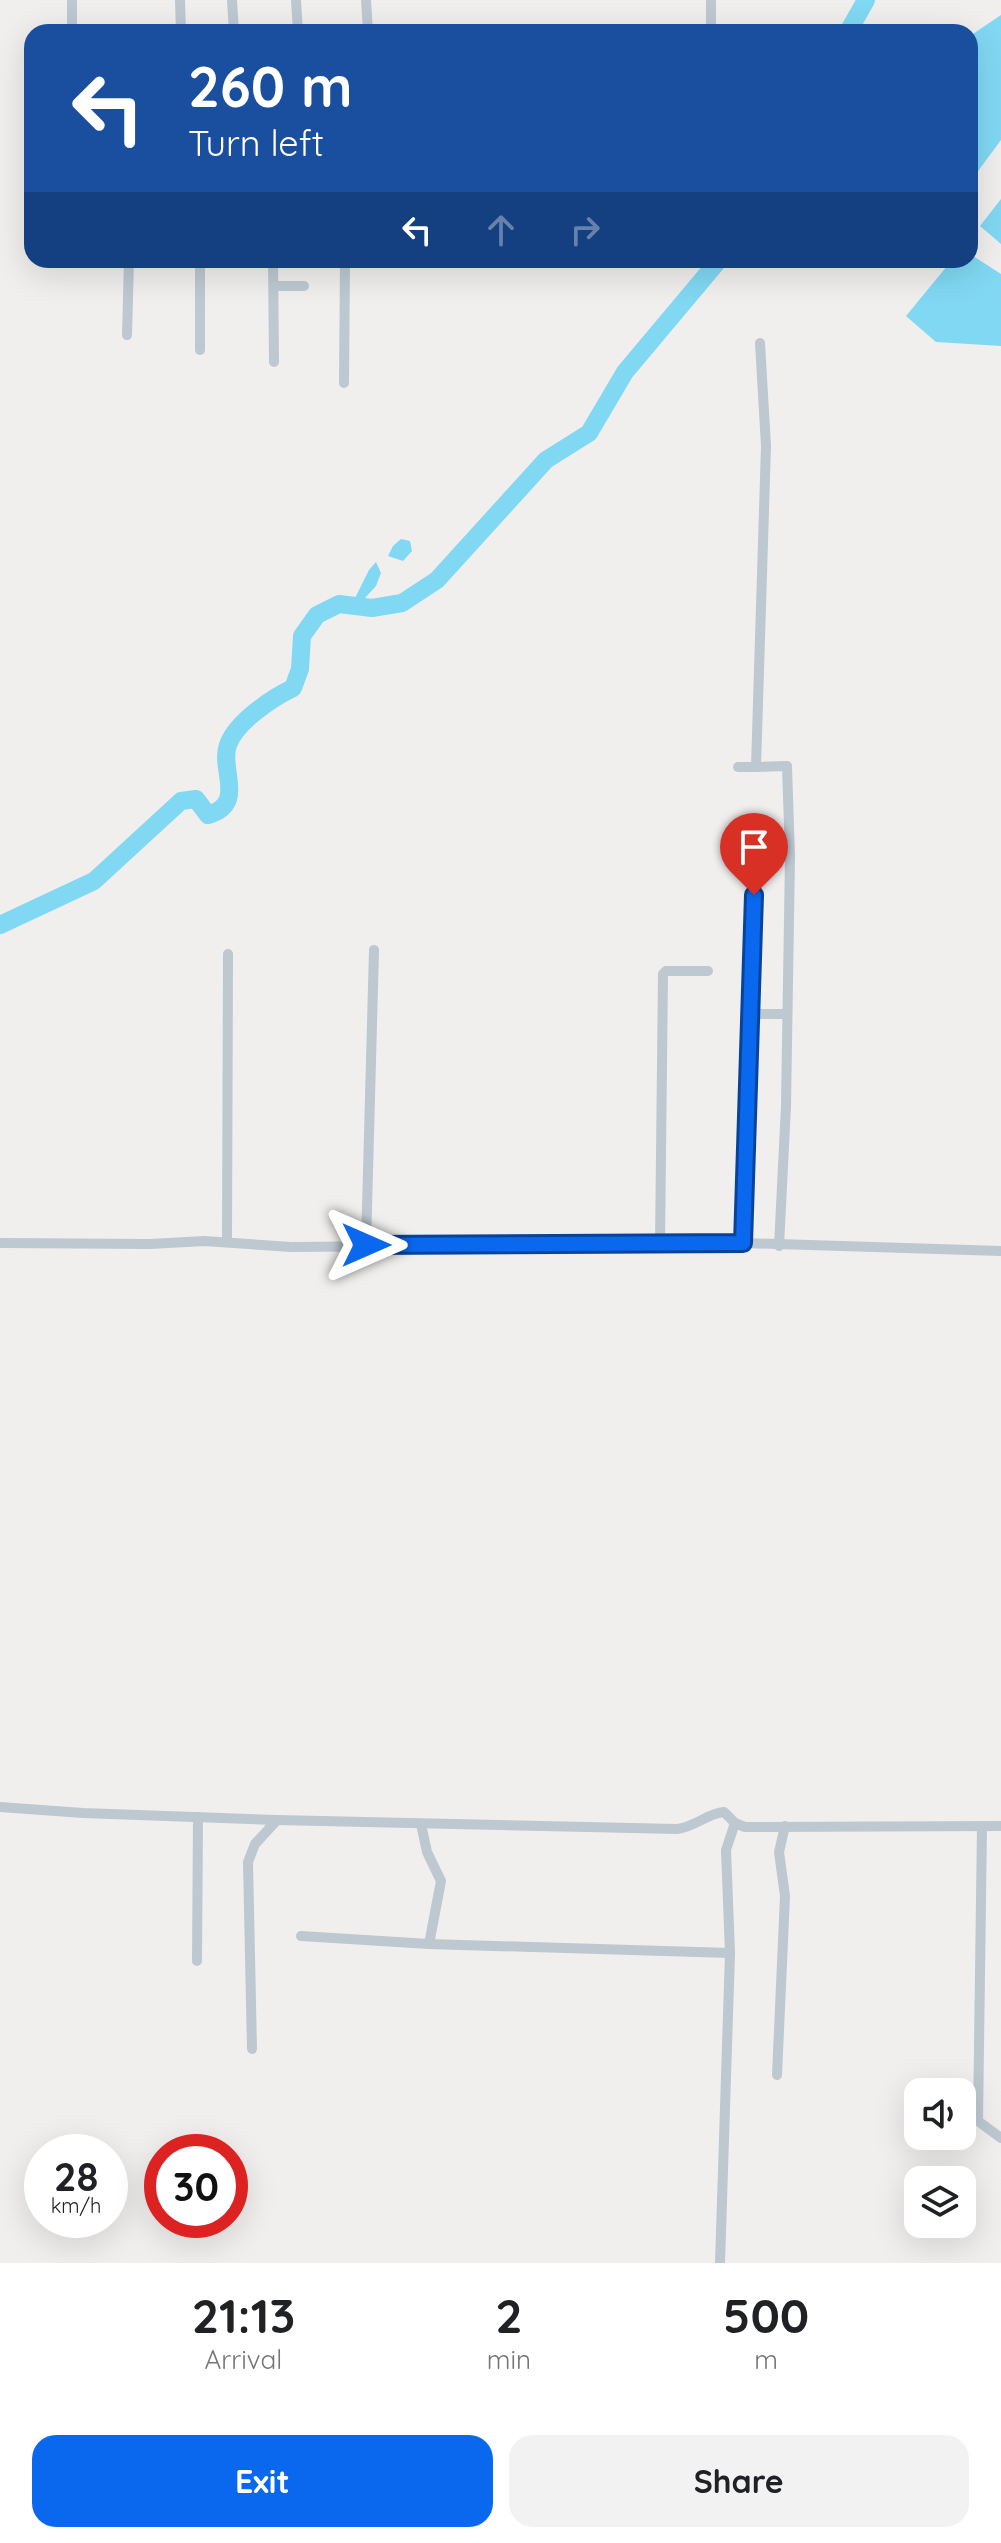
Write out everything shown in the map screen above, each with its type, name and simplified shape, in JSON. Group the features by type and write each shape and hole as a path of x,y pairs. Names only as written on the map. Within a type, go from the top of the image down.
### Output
{"street":[{"path":"72,0 72,24"},
{"path":"180,0 181,24"},
{"path":"232,0 234,24"},
{"path":"296,0 298,24"},
{"path":"366,0 368,24"},
{"path":"711,0 711,24"},
{"path":"127,335 129,268"},
{"path":"200,268 200,350"},
{"path":"273,268 274,362"},
{"path":"344,383 345,268"},
{"path":"274,286 304,286"},
{"path":"756,767 766,446 760,343"},
{"path":"738,767 787,766 790,857 786,1106 779,1246"},
{"path":"743,1243 755,842"},
{"path":"366,1245 374,950"},
{"path":"227,1241 228,954"},
{"path":"660,1244 663,974 666,971 708,971"},
{"path":"751,1014 786,1014"},
{"path":"0,1243 227,1241 276,1247 743,1243 1001,1251"},
{"path":"0,1807 277,1820 677,1829 688,1828 718,1812 724,1812 735,1823 745,1827 1001,1826"},
{"path":"197,1961 198,1817"},
{"path":"252,2049 248,1862 255,1844 277,1820"},
{"path":"720,2263 730,1953 726,1850 735,1823"},
{"path":"421,1824 427,1852 441,1881 429,1944"},
{"path":"777,2075 785,1896 779,1852 785,1826"},
{"path":"982,1826 978,2121 1001,2138"},
{"path":"301,1936 429,1944 730,1953"}],"water":[{"path":"1001,15 1001,140 978,171 978,31"},
{"path":"1001,199 1001,244 980,226"},
{"path":"978,259 1001,274 1001,346 936,342 906,316 945,268 978,268"},
{"path":"401,539 410,541 412,551 403,561 388,556"},
{"path":"376,562 381,573 376,586 364,599 355,598 369,570"}],"waterway":[{"path":"852,24 866,0"},
{"path":"0,925 94,881 181,801 196,799 208,815 220,810 229,794 226,754 232,736 256,712 293,688 300,669 302,636 317,615 339,604 372,608 402,603 437,580 546,460 589,433 625,372 712,268"}],"route":[{"path":"366,1245 743,1243 754,895"}]}
